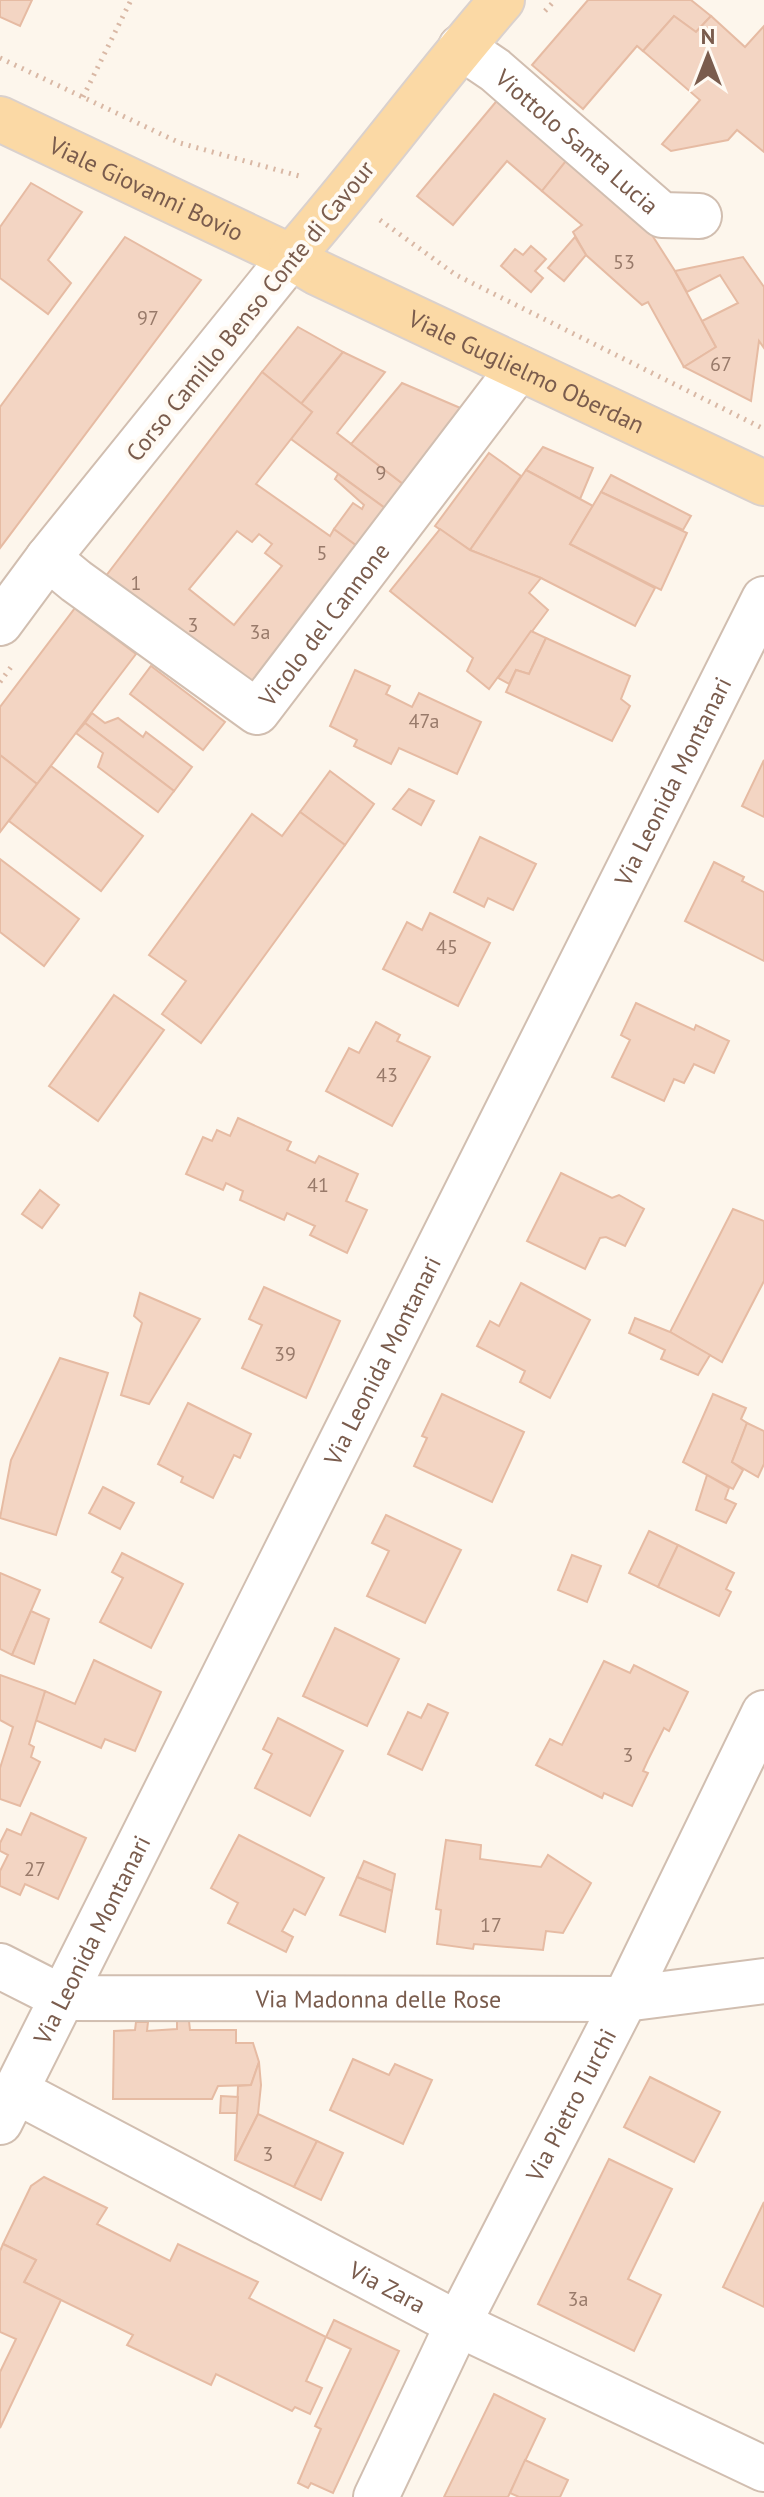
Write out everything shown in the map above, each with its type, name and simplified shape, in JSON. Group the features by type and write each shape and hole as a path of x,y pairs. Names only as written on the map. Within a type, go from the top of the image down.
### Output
{"main road":[{"name":"Corso Camillo Benso Conte di Cavour","path":"291,257 355,183 461,47 502,0"},
{"name":"Viale Giovanni Bovio","path":"1,123 291,257"},
{"name":"Viale Guglielmo Oberdan","path":"291,257 316,272 764,483"}],"street":[{"name":"Viottolo Santa Lucia","path":"461,47 495,70 662,215 699,216"},
{"name":"Corso Camillo Benso Conte di Cavour","path":"0,623 48,558 291,257"},
{"name":"Vicolo del Cannone","path":"48,558 257,712 519,368"},
{"name":"Via Leonida Montanari","path":"8,2107 764,599"},
{"name":"Via Pietro Turchi","path":"376,2497 458,2324 625,1999 764,1713"},
{"name":"Via Madonna delle Rose","path":"0,1966 63,1998 625,1999 764,1981"},
{"name":"Via Zara","path":"8,2107 764,2469"}],"path":[{"path":"83,97 131,0"},
{"path":"0,58 180,143 300,177 355,183 371,214 456,275 764,429"}],"building":[{"path":"0,0 32,0 20,26 0,17"},
{"path":"588,0 691,0 711,16 696,32 674,16 643,51 637,46 583,109 532,65"},
{"path":"674,16 696,32 711,16 745,47 764,26 764,152 737,130 728,140 671,151 662,144 700,100 643,51"},
{"path":"500,97 570,156 542,191 507,161 453,225 417,196"},
{"path":"570,156 636,210 675,271 716,347 684,367 648,302 642,305 586,255 573,232 582,225 542,191"},
{"path":"31,183 82,212 48,260 71,283 48,314 0,278 0,227"},
{"path":"125,237 201,280 0,548 0,407"},
{"path":"575,237 586,255 564,281 548,268"},
{"path":"531,246 546,259 535,271 543,278 531,292 501,266 515,249 523,255"},
{"path":"743,257 764,287 764,348 759,341 751,401 684,367 716,347 702,321 738,303 720,275 687,292 675,271"},
{"path":"298,327 343,352 301,404 262,372"},
{"path":"343,352 385,372 337,433 407,487 389,511 291,439 312,412 301,404"},
{"path":"262,372 312,412 256,484 330,536 334,529 360,548 250,694 102,581","holes":["237,531 252,542 259,534 272,544 265,553 282,566 234,625 189,589"]},
{"path":"402,383 465,410 407,487 351,444"},
{"path":"543,447 593,468 580,499 526,470"},
{"path":"489,453 521,476 470,550 435,526"},
{"path":"526,470 593,506 570,544 655,588 635,626 541,578 470,550"},
{"path":"338,474 389,511 360,548 334,529 353,503 362,509 364,505 335,479"},
{"path":"611,475 691,516 683,530 601,492"},
{"path":"601,492 687,533 661,590 570,544"},
{"path":"440,529 470,550 541,578 529,593 548,610 489,689 467,671 473,658 390,591"},
{"path":"75,608 136,654 37,784 0,755 0,707"},
{"path":"531,631 546,638 529,674 516,670 509,684 498,678"},
{"path":"546,638 630,676 621,699 630,706 612,741 506,692 516,670 529,674"},
{"path":"151,666 225,722 203,750 130,694"},
{"path":"355,670 390,686 386,694 412,707 419,693 481,722 457,774 399,748 391,764 354,746 357,740 330,726"},
{"path":"92,713 105,723 118,718 143,737 146,732 192,767 174,791 85,723"},
{"path":"85,723 174,791 158,812 98,767 103,753 76,733"},
{"path":"0,755 37,784 0,832"},
{"path":"764,760 764,817 742,806"},
{"path":"51,766 143,836 101,891 9,821"},
{"path":"330,771 374,804 345,845 300,812"},
{"path":"409,789 434,801 421,825 393,809"},
{"path":"300,812 345,845 201,1043 162,1014 186,981 149,955 252,814 282,836"},
{"path":"480,837 536,864 513,910 488,898 484,907 454,892"},
{"path":"0,859 79,919 44,966 0,932"},
{"path":"714,862 744,877 742,881 764,892 764,961 685,921"},
{"path":"430,913 490,943 458,1006 383,969 407,922 422,930"},
{"path":"114,995 164,1030 98,1121 49,1086"},
{"path":"636,1003 694,1030 696,1025 729,1041 714,1073 694,1064 684,1083 674,1079 664,1101 612,1077 630,1040 621,1035"},
{"path":"376,1022 400,1035 397,1041 430,1057 392,1126 326,1091 349,1048 359,1053"},
{"path":"238,1118 291,1142 287,1150 315,1163 319,1156 358,1174 346,1201 367,1210 347,1253 310,1235 315,1226 287,1213 284,1220 240,1200 243,1191 226,1183 223,1190 186,1174 203,1137 212,1141 217,1130 230,1136"},
{"path":"561,1173 612,1198 619,1195 644,1209 625,1246 606,1237 600,1238 585,1269 527,1241"},
{"path":"40,1190 59,1205 42,1228 22,1214"},
{"path":"733,1209 764,1221 764,1281 722,1362 670,1332"},
{"path":"521,1283 590,1320 550,1398 520,1382 525,1371 477,1346 490,1321 499,1326"},
{"path":"264,1287 340,1321 306,1398 242,1368 262,1325 249,1319"},
{"path":"140,1293 200,1319 149,1404 121,1395 142,1323 134,1316"},
{"path":"635,1318 670,1332 710,1355 698,1375 661,1359 665,1350 629,1333"},
{"path":"60,1358 108,1373 56,1535 0,1518 11,1460"},
{"path":"442,1394 524,1432 492,1502 414,1466 427,1438 422,1436"},
{"path":"713,1394 746,1408 741,1419 747,1423 732,1462 743,1470 733,1489 683,1462"},
{"path":"188,1403 251,1434 240,1458 234,1455 213,1498 181,1482 183,1477 158,1464"},
{"path":"747,1423 764,1431 764,1464 758,1477 732,1462"},
{"path":"707,1475 729,1488 725,1499 736,1504 726,1523 696,1510"},
{"path":"103,1487 134,1503 120,1529 89,1513"},
{"path":"386,1515 461,1550 425,1623 367,1596 389,1551 372,1543"},
{"path":"649,1531 678,1545 658,1587 629,1573"},
{"path":"678,1545 734,1573 726,1589 731,1592 719,1616 658,1587"},
{"path":"122,1553 183,1584 151,1648 100,1622 123,1578 112,1572"},
{"path":"572,1555 601,1566 587,1602 558,1590"},
{"path":"0,1573 40,1590 12,1655 0,1649"},
{"path":"31,1611 49,1619 34,1664 12,1655"},
{"path":"335,1628 399,1659 367,1726 303,1696"},
{"path":"94,1660 161,1692 135,1751 105,1739 101,1748 35,1720 45,1691 75,1704"},
{"path":"604,1661 630,1673 634,1665 688,1692 669,1731 664,1728 648,1760 643,1771 648,1773 632,1806 604,1793 602,1798 536,1765 550,1739 562,1745"},
{"path":"0,1675 45,1691 29,1744 34,1747 31,1757 40,1762 20,1806 0,1799 0,1768 13,1727 0,1720"},
{"path":"428,1704 448,1713 422,1770 388,1754 408,1712 421,1718"},
{"path":"278,1718 343,1751 310,1816 255,1788 272,1754 263,1749"},
{"path":"31,1813 86,1838 58,1899 25,1884 20,1895 0,1886 0,1871 8,1855 0,1851 0,1843 7,1829 21,1835"},
{"path":"239,1835 324,1878 305,1915 294,1909 282,1931 293,1937 286,1952 228,1923 238,1903 211,1888"},
{"path":"446,1840 481,1845 480,1859 541,1867 548,1855 591,1883 563,1933 546,1931 543,1950 474,1944 473,1949 437,1944 441,1910 436,1909"},
{"path":"364,1861 395,1874 392,1891 357,1877"},
{"path":"357,1877 392,1891 385,1932 340,1915"},
{"path":"177,2021 189,2021 190,2030 236,2030 236,2043 253,2043 259,2062 251,2085 218,2086 212,2099 113,2099 114,2031 135,2030 136,2022 148,2022 147,2031 177,2029"},
{"path":"353,2059 389,2075 395,2064 432,2080 403,2144 330,2110"},
{"path":"259,2062 261,2085 258,2114 235,2160 238,2086 251,2085"},
{"path":"650,2077 720,2112 694,2162 624,2127"},
{"path":"221,2096 238,2097 237,2113 220,2113"},
{"path":"258,2114 317,2141 294,2187 235,2160"},
{"path":"317,2141 343,2153 321,2200 294,2187"},
{"path":"609,2159 672,2189 628,2279 661,2295 634,2351 538,2304"},
{"path":"44,2177 107,2208 97,2224 170,2261 178,2244 258,2282 249,2298 326,2337 306,2381 322,2388 310,2414 295,2407 292,2411 216,2374 211,2385 127,2345 133,2335 24,2282 36,2260 3,2244 31,2186"},
{"path":"764,2202 764,2307 723,2287"},
{"path":"3,2244 36,2260 24,2282 61,2300 0,2428 0,2372 16,2339 0,2332 0,2251"},
{"path":"334,2320 399,2351 333,2493 311,2483 308,2488 298,2483 321,2429 315,2426 351,2349 326,2337"},
{"path":"494,2394 545,2419 508,2497 444,2497"},
{"path":"525,2460 568,2480 560,2497 519,2497 510,2493"}]}
